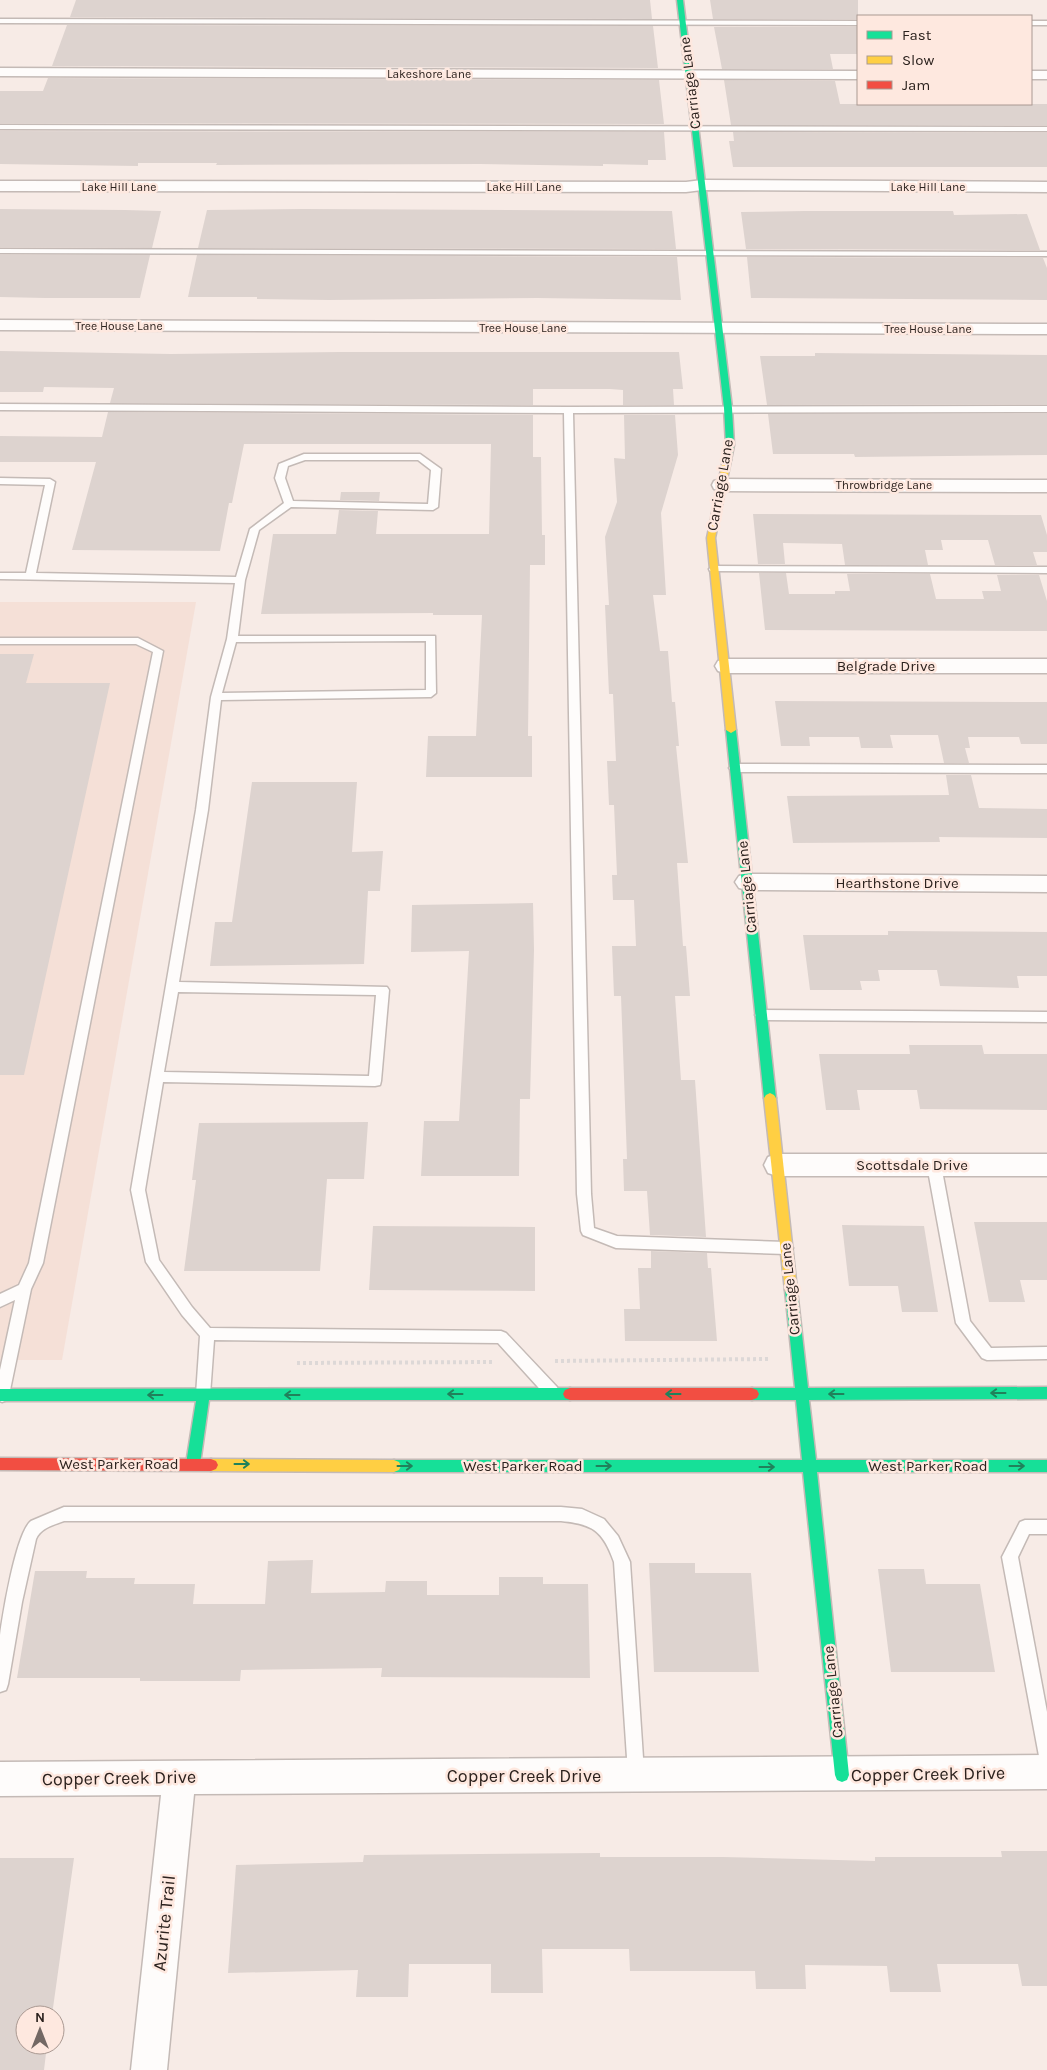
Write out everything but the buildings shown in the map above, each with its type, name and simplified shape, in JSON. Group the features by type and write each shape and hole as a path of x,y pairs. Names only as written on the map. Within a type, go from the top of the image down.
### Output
{"street":[{"name":"Carriage Lane","path":"680,0 728,408 730,445 711,538 800,1394 842,1775"},
{"name":"Lakeshore Lane","path":"0,72 857,75"},
{"path":"1032,75 1047,75"},
{"name":"Lake Hill Lane","path":"0,186 686,187 702,185 1047,187"},
{"name":"Tree House Lane","path":"0,325 1047,329"},
{"name":"Throwbridge Lane","path":"721,485 1047,486"},
{"name":"Belgrade Drive","path":"724,666 1047,666"},
{"name":"Hearthstone Drive","path":"747,882 1047,884"},
{"name":"Scottsdale Drive","path":"777,1165 1047,1165"},
{"path":"1,1398 203,1395 1047,1393"},
{"path":"194,1464 203,1395"},
{"name":"West Parker Road","path":"0,1464 1047,1466"},
{"name":"Copper Creek Drive","path":"0,1779 842,1775 1047,1772"},
{"name":"Azurite Trail","path":"149,2070 179,1777"}],"lane":[{"path":"0,21 857,23"},
{"path":"1032,23 1047,23"},
{"path":"0,127 1047,130"},
{"path":"0,251 1047,254"},
{"path":"0,407 568,410 728,408 1047,409"},
{"path":"568,410 584,1184 588,1231 616,1242 786,1248"},
{"path":"203,1395 206,1334 187,1311 153,1262 138,1190 202,810 216,697 232,639 240,580 255,529 289,504 433,507 436,469 420,457 304,456 284,464 280,478 289,504"},
{"path":"0,482 50,482 30,576"},
{"path":"714,569 1047,570"},
{"path":"0,576 240,580"},
{"path":"216,697 431,694 431,638 232,639"},
{"path":"0,641 138,640 158,651 36,1262 24,1289 1,1398"},
{"path":"735,768 1047,769"},
{"path":"157,1077 375,1081 383,990 172,987"},
{"path":"761,1016 1047,1017"},
{"path":"934,1165 963,1323 987,1354 1047,1353"},
{"path":"0,1301 24,1289"},
{"path":"206,1334 502,1337 554,1394"},
{"path":"0,1684 25,1552 32,1530 46,1520 64,1514 561,1514 584,1516 603,1528 615,1543 622,1562 636,1776"},
{"path":"1047,1527 1025,1527 1010,1557 1047,1756"}],"path":[{"path":"295,1363 797,1358"}],"shaded area":[{"path":"0,602 196,602 62,1360 0,1360"}],"traffic: fast":[{"path":"680,0 728,408 730,445 727,460"},
{"path":"731,730 770,1098"},
{"path":"791,1290 842,1775"},
{"path":"752,1394 1047,1393"},
{"path":"0,1395 570,1394"},
{"path":"193,1464 203,1395"},
{"path":"394,1466 1047,1466"}],"traffic: slow":[{"path":"727,460 711,538 731,730"},
{"path":"770,1098 791,1290"},
{"path":"211,1465 394,1466"}],"traffic: jam":[{"path":"570,1394 752,1394"},
{"path":"0,1464 211,1465"}]}
